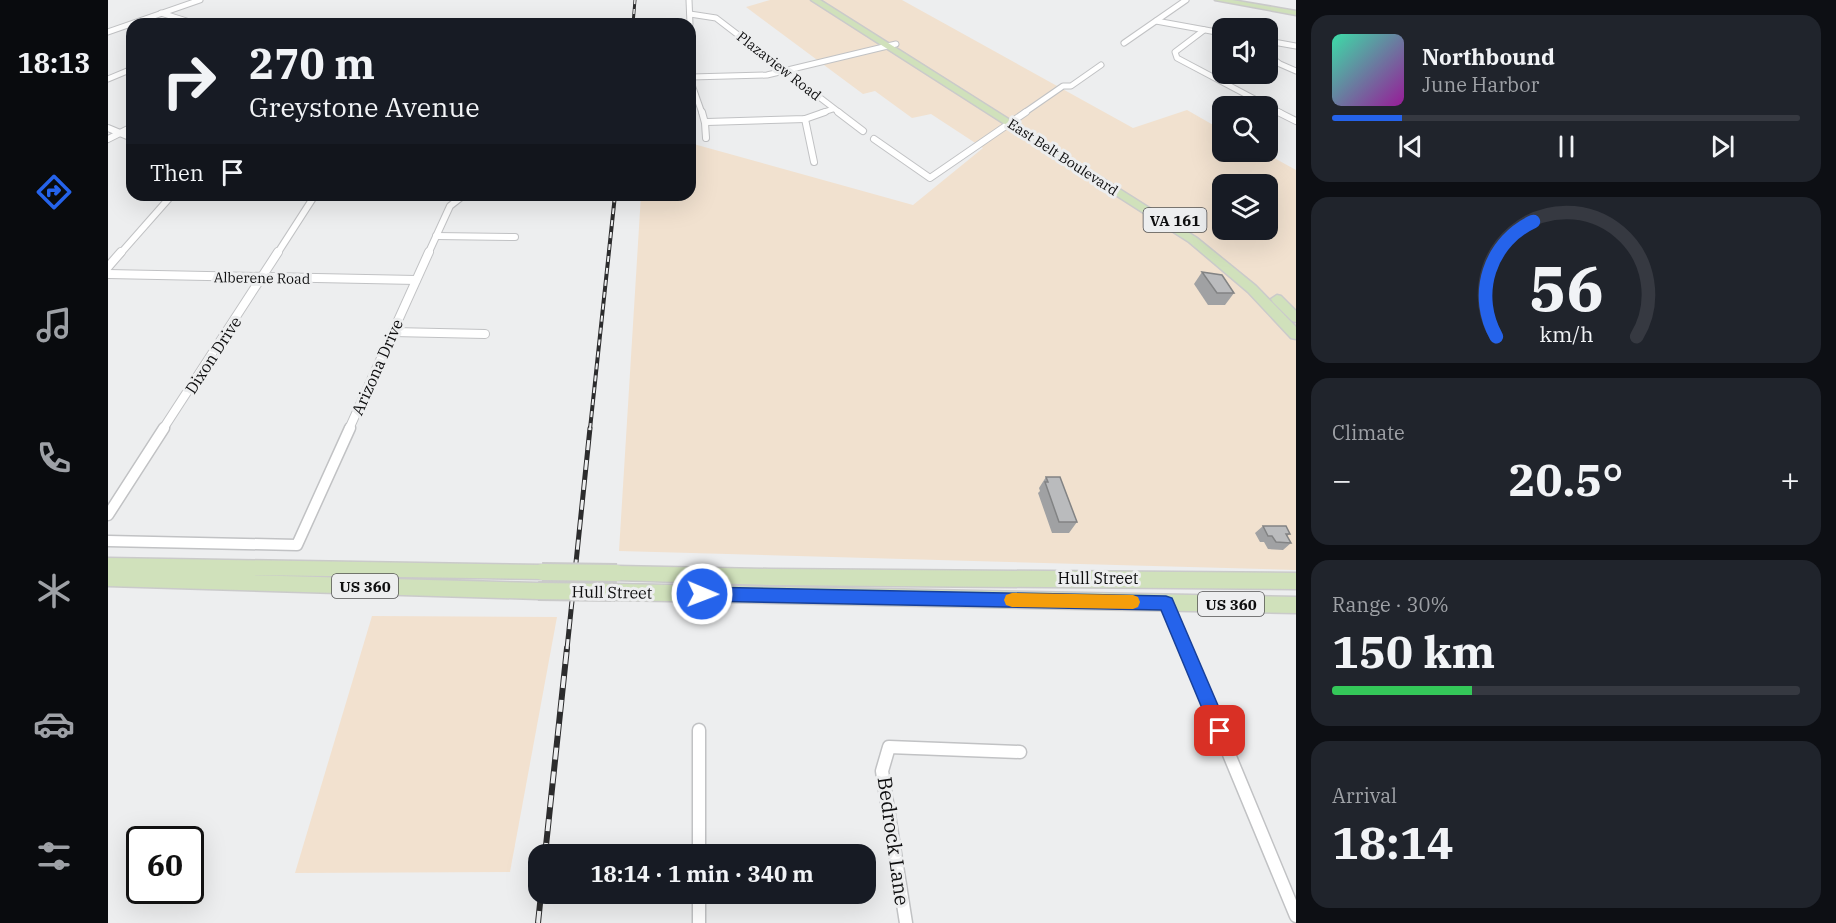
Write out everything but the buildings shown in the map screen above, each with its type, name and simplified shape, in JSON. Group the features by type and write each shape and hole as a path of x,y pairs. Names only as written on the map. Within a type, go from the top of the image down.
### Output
{"main road":[{"name":"East Belt Boulevard","path":"815,0 893,45"},
{"name":"East Belt Boulevard","path":"825,0 1013,121 1199,236 1262,285 1296,318"},
{"path":"1219,0 1296,13"},
{"name":"East Belt Boulevard","path":"1013,121 1193,240 1252,289 1296,335"},
{"name":"Hull Street","path":"108,565 770,577 1296,581"},
{"name":"Hull Street","path":"108,578 538,591 1296,605"},
{"path":"1109,602 1131,585 1132,578"},
{"path":"1166,603 1169,593 1191,579"}],"street":[{"path":"144,18 200,0"},
{"path":"689,0 690,18"},
{"path":"1124,42 1186,0"},
{"path":"160,12 178,18"},
{"name":"Plazaview Road","path":"690,14 716,18 863,131"},
{"path":"1156,21 1212,31"},
{"path":"108,32 126,25"},
{"path":"1204,30 1175,52 1177,58 1296,121"},
{"path":"1278,43 1296,46"},
{"path":"696,77 760,76 786,72 893,45"},
{"path":"1278,61 1296,71"},
{"path":"874,139 930,177 1063,86 1071,86 1101,65"},
{"path":"108,79 126,72"},
{"path":"696,97 707,122 706,138"},
{"path":"707,122 805,119 833,109"},
{"path":"805,119 814,162"},
{"path":"108,128 126,136"},
{"path":"108,139 126,130"},
{"path":"108,267 167,201"},
{"name":"Dixon Drive","path":"108,515 264,278 311,201"},
{"name":"Arizona Drive","path":"108,541 297,545 436,236 450,206 456,201"},
{"path":"436,236 514,237"},
{"name":"Alberene Road","path":"108,274 416,280"},
{"path":"393,332 484,334"},
{"path":"1166,603 1296,916"},
{"path":"699,730 699,844"},
{"name":"Bedrock Lane","path":"906,923 882,771 889,747 1020,752"},
{"path":"699,904 699,923"}],"shaded area":[{"path":"770,0 902,0 1133,128 1187,110 1212,124 1212,162 1278,162 1278,160 1296,170 1296,570 619,551 641,201 696,201 696,145 913,205 983,148 931,114 912,118 875,91 863,94 746,7"},
{"path":"372,616 557,617 510,872 295,873"}],"railway":[{"path":"634,18 635,0"},
{"path":"590,429 614,201"},
{"path":"567,649 590,428"},
{"path":"546,844 567,648"},
{"path":"538,923 540,904"}],"slow traffic":[{"path":"1012,600 1133,602"}],"route":[{"path":"702,594 1166,603 1220,731"}]}
